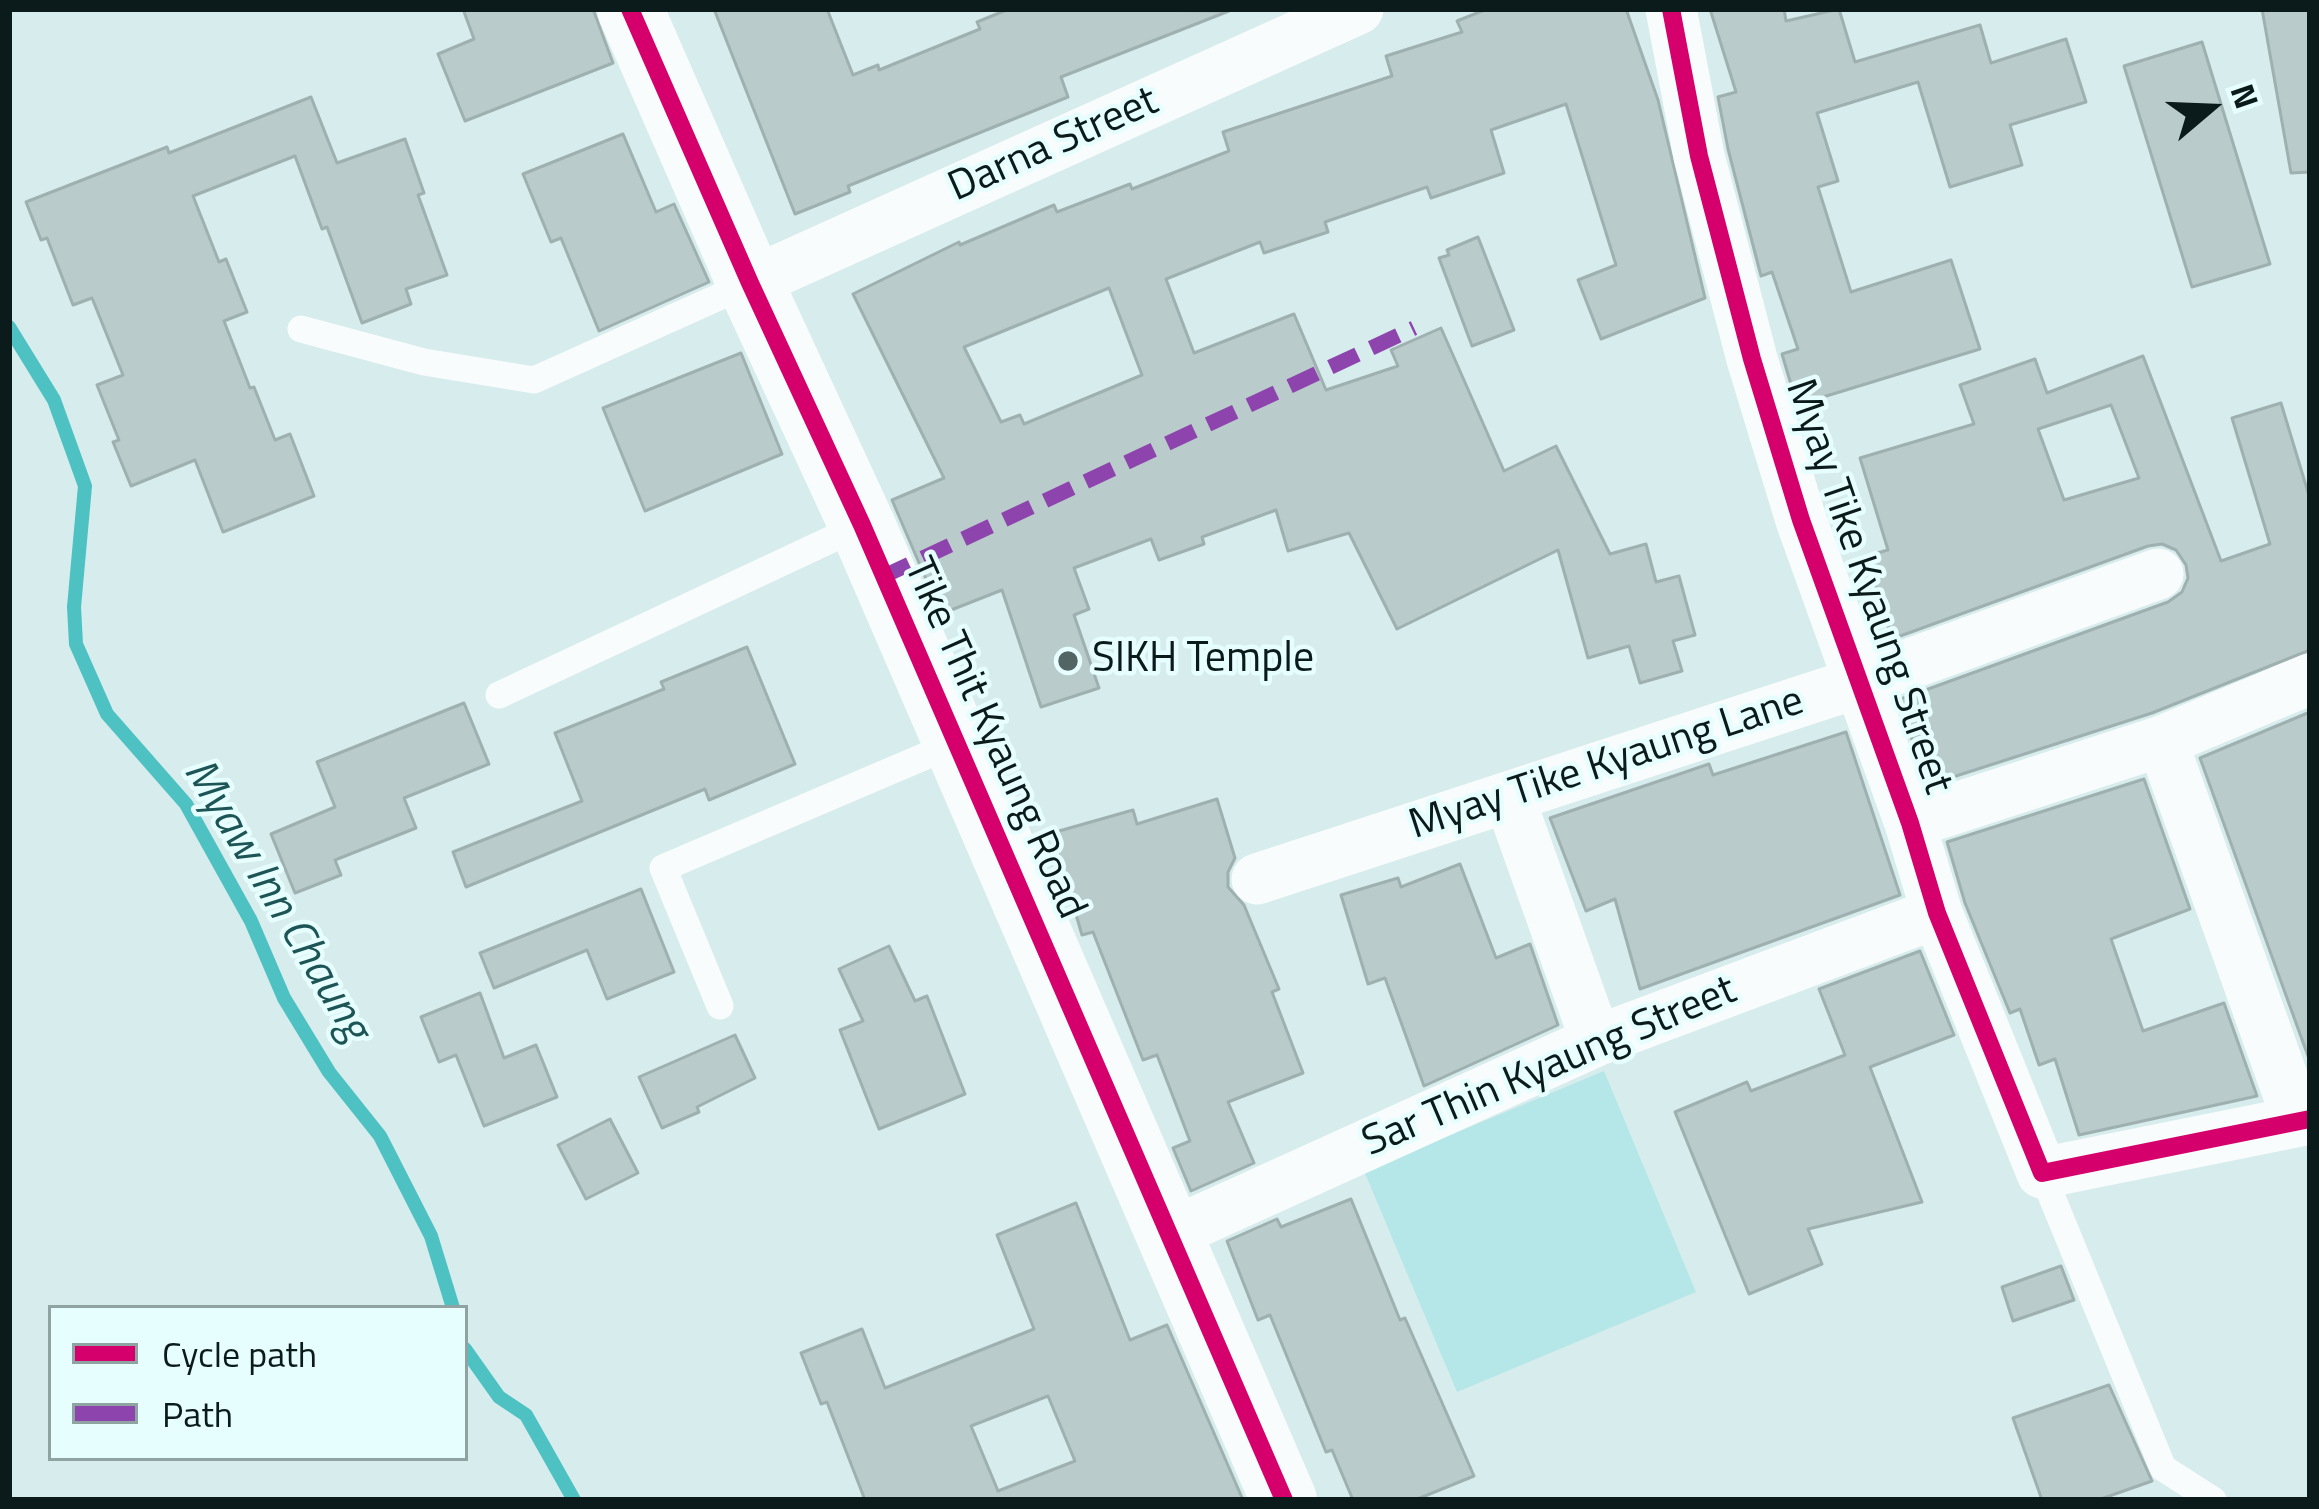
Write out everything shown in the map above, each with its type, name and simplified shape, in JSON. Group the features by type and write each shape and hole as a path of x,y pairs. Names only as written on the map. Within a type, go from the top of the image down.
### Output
{"street":[{"name":"Tike Thit Kyaung Road","path":"631,9 750,284 862,525 1284,1500"},
{"name":"Darna Street","path":"750,284 1358,9"},
{"name":"Myay Tike Kyaung Street","path":"1671,9 1699,156 1751,359 1801,520 1937,913 2042,1173"},
{"name":"Myay Tike Kyaung Lane","path":"1257,879 1860,682 2158,574"},
{"path":"1910,824 2162,741 2310,679"},
{"path":"2042,1173 2304,1120 2162,741"},
{"path":"1509,797 1596,1041"},
{"name":"Sar Thin Kyaung Street","path":"1168,1235 1596,1041 1937,913"}],"lane":[{"path":"301,329 424,362 534,380 750,284"},
{"path":"499,695 862,525"},
{"path":"720,1006 663,868 956,743"},
{"path":"2042,1173 2163,1468 2213,1500"}],"shaded area":[{"path":"1604,1071 1696,1292 1457,1392 1364,1171"}],"building":[{"path":"463,9 593,9 613,63 465,121 438,54 474,39"},
{"path":"714,9 827,9 853,75 878,65 879,70 980,29 977,22 1009,9 1229,11 1061,77 1068,97 848,186 850,192 795,214"},
{"path":"1487,9 1626,9 1658,100 1705,298 1601,339 1578,280 1616,265 1566,104 1491,130 1504,173 1431,198 1427,187 1325,222 1328,232 1264,253 1260,242 1166,279 1194,353 1294,314 1326,390 1398,366 1391,350 1441,328 1504,471 1556,446 1610,554 1646,544 1656,582 1679,576 1695,635 1673,641 1682,671 1640,683 1629,646 1588,658 1558,550 1397,629 1349,533 1288,551 1276,510 1202,537 1204,544 1159,560 1151,539 1074,568 1089,609 1074,615 1099,688 1041,707 1002,590 941,614 892,500 944,478 853,294 959,242 1054,205 1057,212 1130,184 1132,189 1229,151 1223,132 1392,76 1386,56 1462,32 1457,21","holes":["1109,288 1142,375 1024,424 1020,415 1001,422 964,347"]},
{"path":"1710,9 1784,9 1786,21 1839,9 1855,62 1980,25 1991,63 2066,39 2086,102 2010,125 2022,165 1950,187 1918,82 1817,113 1838,181 1818,187 1851,292 1951,260 1980,349 1797,405 1782,354 1798,349 1772,272 1761,276 1728,149 1718,97 1736,92"},
{"path":"2262,9 2310,9 2310,172 2291,173"},
{"path":"2202,42 2270,264 2192,287 2124,66"},
{"path":"311,97 337,163 405,139 424,193 418,195 447,275 406,289 411,304 362,323 295,156 193,196 219,262 226,259 247,312 224,321 250,388 254,387 275,440 290,434 314,496 223,532 195,460 131,486 97,385 123,375 92,298 73,305 47,238 41,240 26,202"},
{"path":"623,134 656,212 674,204 709,282 599,331 561,238 551,242 523,174"},
{"path":"1478,237 1514,330 1472,346 1439,258"},
{"path":"741,353 782,454 645,511 603,408"},
{"path":"2143,356 2221,561 2270,544 2232,418 2281,403 2310,499 2310,650 2152,713 1928,785 1898,700 2168,602 2182,592 2188,578 2176,550 2162,544 2148,546 1892,639 1866,556 1888,550 1860,458 1974,424 1960,385 2035,359 2047,393","holes":["2111,405 2139,478 2064,500 2038,429"]},
{"path":"747,647 795,764 709,800 705,789 466,887 453,852 582,801 555,733 664,689 661,682"},
{"path":"464,703 489,764 404,798 416,828 335,860 341,875 295,893 271,834 335,807 317,762"},
{"path":"2310,712 2310,1055 2308,1056 2200,758"},
{"path":"1846,732 1900,895 1640,989 1615,899 1586,911 1550,818 1709,764 1713,775"},
{"path":"2144,779 2190,909 2111,939 2143,1031 2224,1003 2257,1096 2079,1135 2055,1059 2039,1065 2020,1009 2010,1013 1965,903 1947,842"},
{"path":"1217,799 1235,858 1228,887 1244,905 1279,989 1272,992 1303,1073 1228,1102 1254,1163 1191,1191 1173,1148 1190,1141 1157,1055 1143,1060 1093,932 1082,935 1052,833 1133,810 1137,824"},
{"path":"1460,864 1496,958 1530,944 1558,1025 1424,1086 1385,978 1368,984 1341,895 1398,878 1401,887"},
{"path":"641,889 674,972 607,999 587,950 494,988 480,953"},
{"path":"889,946 915,1001 927,996 965,1094 879,1129 840,1030 863,1021 839,969"},
{"path":"1920,951 1954,1035 1870,1067 1922,1202 1808,1229 1822,1264 1749,1294 1675,1112 1747,1082 1751,1091 1845,1055 1819,989"},
{"path":"480,993 504,1058 536,1045 557,1097 484,1126 456,1055 439,1062 421,1017"},
{"path":"735,1035 755,1078 662,1128 639,1077"},
{"path":"610,1119 638,1173 586,1199 558,1145"},
{"path":"1351,1199 1400,1320 1405,1318 1474,1476 1415,1500 1353,1500 1332,1450 1326,1452 1270,1315 1258,1320 1227,1241 1277,1219 1281,1227"},
{"path":"1076,1203 1130,1340 1167,1325 1243,1500 865,1500 827,1402 821,1404 801,1353 862,1329 885,1388 1034,1329 997,1235","holes":["1048,1396 1075,1461 998,1491 971,1426"]},
{"path":"2061,1266 2074,1300 2013,1321 2002,1287"},
{"path":"2109,1385 2152,1481 2098,1500 2042,1500 2013,1418"}],"waterway":[{"name":"Myaw Inn Chaung","path":"9,327 54,400 85,486 74,607 76,644 107,714 186,804 251,921 284,998 329,1072 380,1136 431,1236 452,1305"},
{"name":"Myaw Inn Chaung","path":"468,1353 499,1397 526,1415 574,1500"}],"marked path":[{"path":"882,577 1414,328"}],"cycle path":[{"path":"630,9 862,525 1284,1500"},
{"path":"1671,9 1699,156 1752,359 1801,520 1910,823 1937,913 2042,1173 2310,1119"}],"place":[{"name":"SIKH Temple","path":"1068,661"}]}
